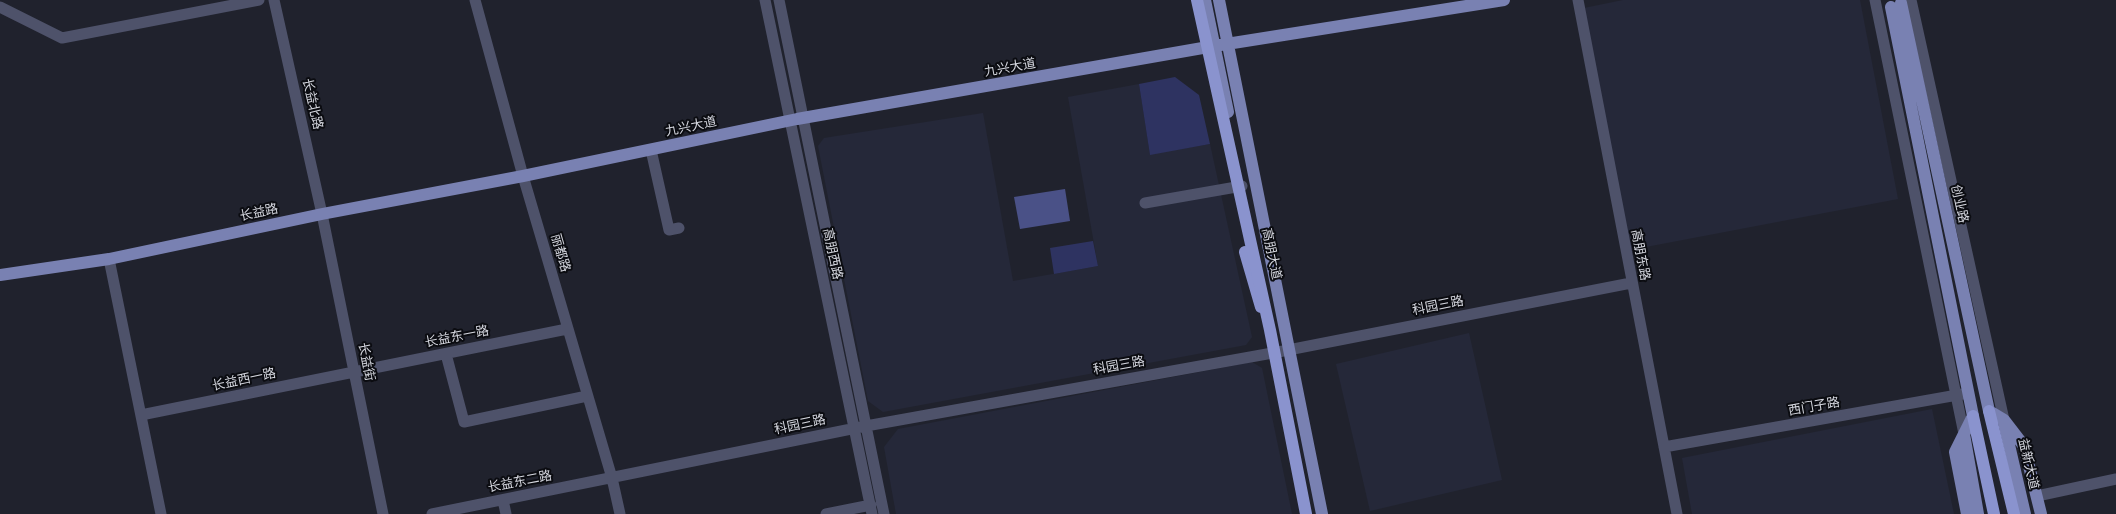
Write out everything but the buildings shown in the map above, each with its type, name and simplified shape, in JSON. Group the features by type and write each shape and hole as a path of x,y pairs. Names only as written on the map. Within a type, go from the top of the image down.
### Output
{"highway":[{"path":"1197,0 1268,323 1306,514"},
{"path":"1200,14 1204,60 1245,252 1257,296 1283,351"},
{"path":"1989,411 2019,511"},
{"path":"1974,416 1994,514"}],"main road":[{"name":"高朋大道","path":"1205,0 1242,186 1322,514"},
{"name":"高朋大道","path":"1219,0 1229,44 1310,514"},
{"name":"九兴大道","path":"523,176 803,118 1214,46 1504,0"},
{"path":"1901,4 1963,394 1974,416 1955,452 1968,514"},
{"name":"创业路","path":"1901,4 1989,411"},
{"name":"长益路","path":"0,275 109,259 322,214 523,176"},
{"path":"1989,411 2004,420 2024,446 2041,514"},
{"name":"益新大道","path":"2004,420 2019,511"},
{"path":"1964,434 1978,514"}],"street":[{"path":"0,7 62,38 208,5 259,0"},
{"name":"长益北路","path":"274,0 322,214"},
{"name":"丽都路","path":"475,0 523,176 612,478 620,514"},
{"name":"高朋西路","path":"765,0 790,121 861,427 884,514"},
{"name":"高朋西路","path":"779,0 803,118 861,427 872,509"},
{"name":"高朋东路","path":"1578,0 1631,283 1677,514"},
{"path":"1875,0 1963,394 1964,434"},
{"path":"1901,4 2004,420"},
{"path":"651,150 667,200 669,230 679,228"},
{"path":"1145,203 1242,186"},
{"name":"长益街","path":"322,214 383,514"},
{"path":"109,259 161,514"},
{"name":"科园三路","path":"612,478 861,427 1283,351 1631,283"},
{"name":"长益东一路","path":"353,372 567,329"},
{"path":"446,354 464,422 587,396"},
{"name":"长益西一路","path":"141,415 353,372"},
{"name":"西门子路","path":"1664,448 1963,394"},
{"name":"长益东二路","path":"432,514 612,478"},
{"path":"2037,496 2116,480"},
{"path":"503,500 506,514"},
{"path":"826,514 872,509"}],"shaded area":[{"path":"1623,0 1860,0 1898,199 1630,250 1584,8"},
{"path":"1175,77 1199,95 1210,144 1150,155 1139,84"},
{"path":"1139,84 1150,154 1210,144 1252,337 1246,345 883,412 868,401 818,146 824,138 983,113 1013,281 1098,266 1068,97"},
{"path":"1065,189 1070,221 1020,229 1014,197"},
{"path":"1093,241 1098,266 1054,274 1050,248"},
{"path":"1469,333 1502,480 1370,511 1336,364"},
{"path":"1252,362 1262,368 1292,514 896,514 884,447 898,429"},
{"path":"1932,409 1954,514 1692,514 1682,458"}]}
